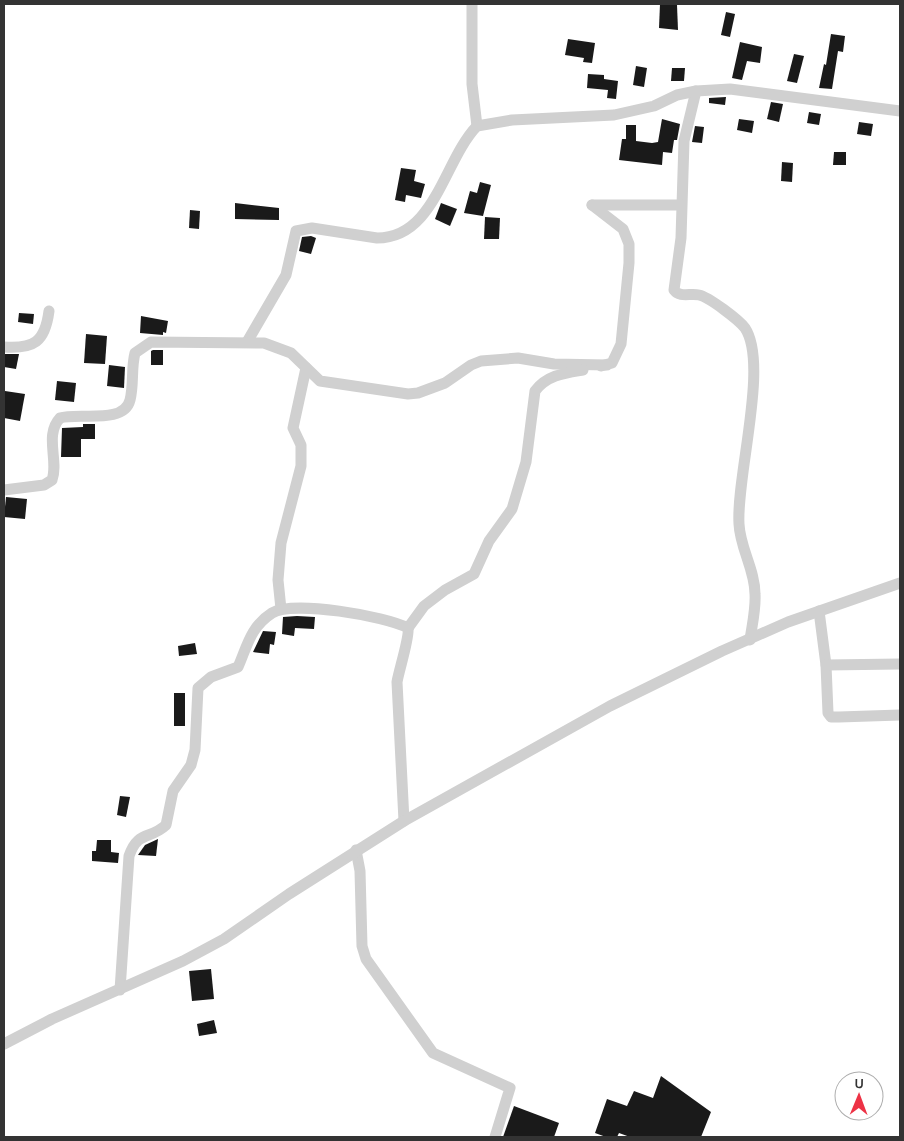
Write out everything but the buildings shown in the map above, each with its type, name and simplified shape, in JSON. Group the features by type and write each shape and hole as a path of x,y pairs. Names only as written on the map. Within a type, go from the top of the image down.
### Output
{"street":[{"path":"247,342 286,275 296,231 312,228 386,238 404,232 438,194 464,143 476,126 472,84 472,4"},
{"path":"476,126 512,120 632,112 696,90 730,89 900,111"},
{"path":"696,90 684,141 681,238 674,290 681,294 699,295 707,298 732,317 745,328 752,353 752,407 738,495 742,543 755,594 750,640"},
{"path":"404,821 397,682 408,628 424,606 444,590 474,574 489,541 512,509 526,462 535,390 541,382 559,374 612,363 621,344 630,263 629,244 623,229 592,205 681,205"},
{"path":"4,347 26,347 33,345 44,333 49,311"},
{"path":"4,490 44,485 52,480 53,433 56,422 60,418 108,416 126,408 130,401 135,353 151,342 264,343 291,353 320,381 408,394 418,393 445,383 471,365 481,361 518,358 554,364 607,365"},
{"path":"281,609 278,580 281,543 301,466 301,445 293,428 306,368"},
{"path":"4,1044 52,1019 183,962 224,939 356,850 404,821 610,706 750,640 819,611 900,582"},
{"path":"120,990 129,856 138,838 166,825 173,790 191,765 195,750 198,688 211,677 238,667 252,632 265,618 281,609 304,607 349,614 408,628"},
{"path":"819,611 826,665 828,713 831,717 900,715"},
{"path":"826,665 900,664"},
{"path":"356,850 360,871 362,946 366,959 433,1053 510,1088 495,1137"}]}
